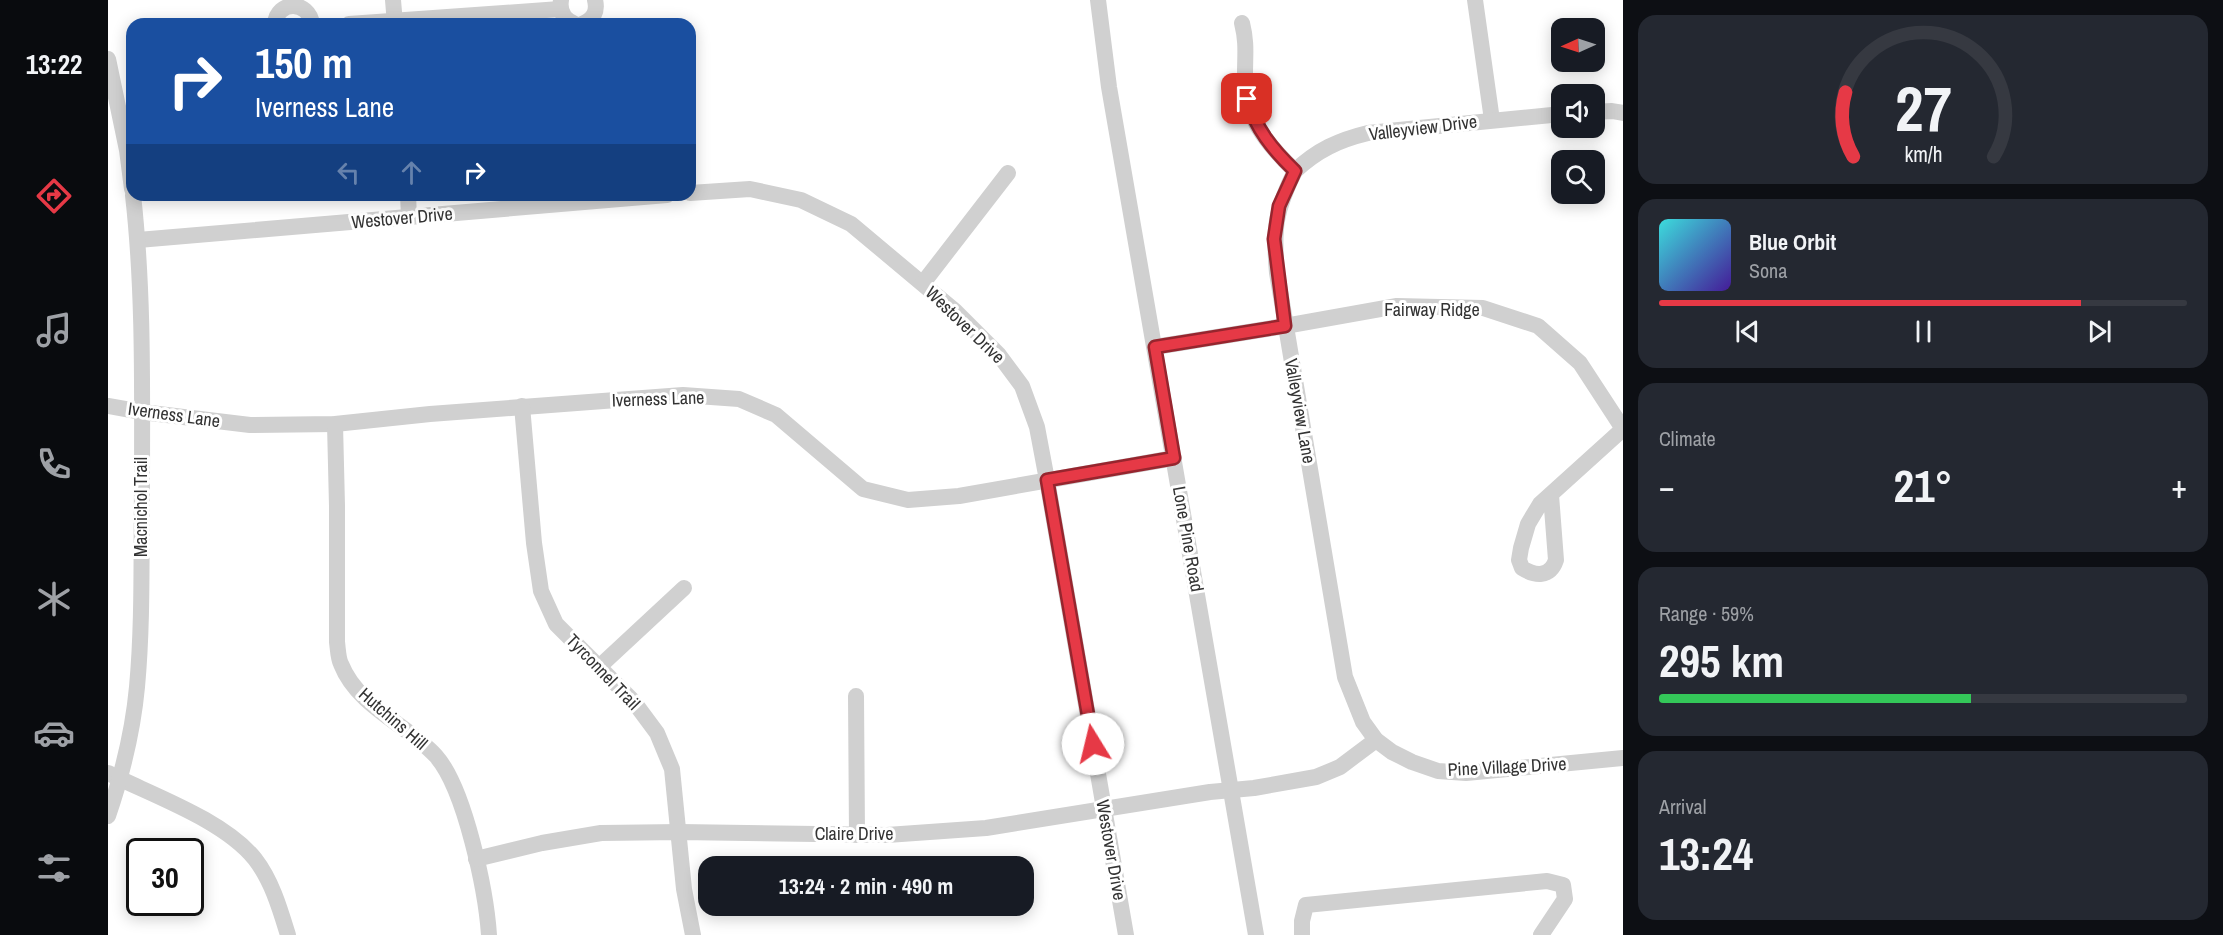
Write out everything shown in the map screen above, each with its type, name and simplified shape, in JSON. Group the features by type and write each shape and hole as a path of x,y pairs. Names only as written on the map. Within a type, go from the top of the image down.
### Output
{"street":[{"path":"393,0 395,18"},
{"path":"591,18 595,13 595,0"},
{"name":"Lone Pine Road","path":"1098,0 1109,87 1256,935"},
{"path":"1476,0 1492,120"},
{"path":"276,18 282,8 294,4 300,5 309,12 310,18"},
{"path":"439,18 561,4"},
{"path":"1242,23 1247,42 1247,99 1252,116 1261,134 1275,152 1295,171"},
{"path":"108,59 126,141"},
{"path":"1605,112 1623,113"},
{"name":"Valleyview Drive","path":"1295,171 1322,149 1345,139 1368,133 1551,115"},
{"name":"Valleyview Lane","path":"1295,171 1279,206 1274,239 1285,326 1345,677 1363,722 1376,740"},
{"path":"923,284 1008,173"},
{"name":"Westover Drive","path":"696,193 750,189 801,200 851,224 923,284 999,355 1022,386 1037,427 1126,935"},
{"name":"Macnichol Trail","path":"108,816 114,776 137,688 141,598 142,309 134,201"},
{"path":"409,201 410,217"},
{"name":"Westover Drive","path":"138,240 597,201"},
{"name":"Fairway Ridge","path":"1155,347 1397,306 1483,308 1538,326 1580,363 1623,429"},
{"name":"Iverness Lane","path":"108,406 250,425 335,424 522,406 684,395 739,399 776,415 863,489 908,500 958,496 1174,458"},
{"name":"Tyrconnel Trail","path":"522,406 534,543 541,591 556,624 634,702 657,733 672,769 684,889 693,935"},
{"name":"Hutchins Hill","path":"335,424 338,506 337,642 340,664 352,684 373,706 417,738 438,758 458,796 487,906 489,935"},
{"path":"1551,495 1623,429"},
{"path":"598,667 684,588"},
{"path":"856,696 857,835"},
{"path":"1231,790 1316,777 1340,766 1376,740"},
{"name":"Pine Village Drive","path":"1376,740 1392,752 1438,771 1466,773 1623,758"},
{"path":"114,776 188,810 230,837 255,859 277,899 288,935"},
{"name":"Claire Drive","path":"476,859 542,843 601,833 887,835 986,828 1231,790"},
{"path":"1302,935 1302,921 1306,905 1547,880 1563,885 1565,899 1540,935"}],"route":[{"path":"1093,744 1047,480 1174,458 1155,347 1285,326 1274,239 1279,206 1295,171 1275,152 1261,134 1247,99"}]}
